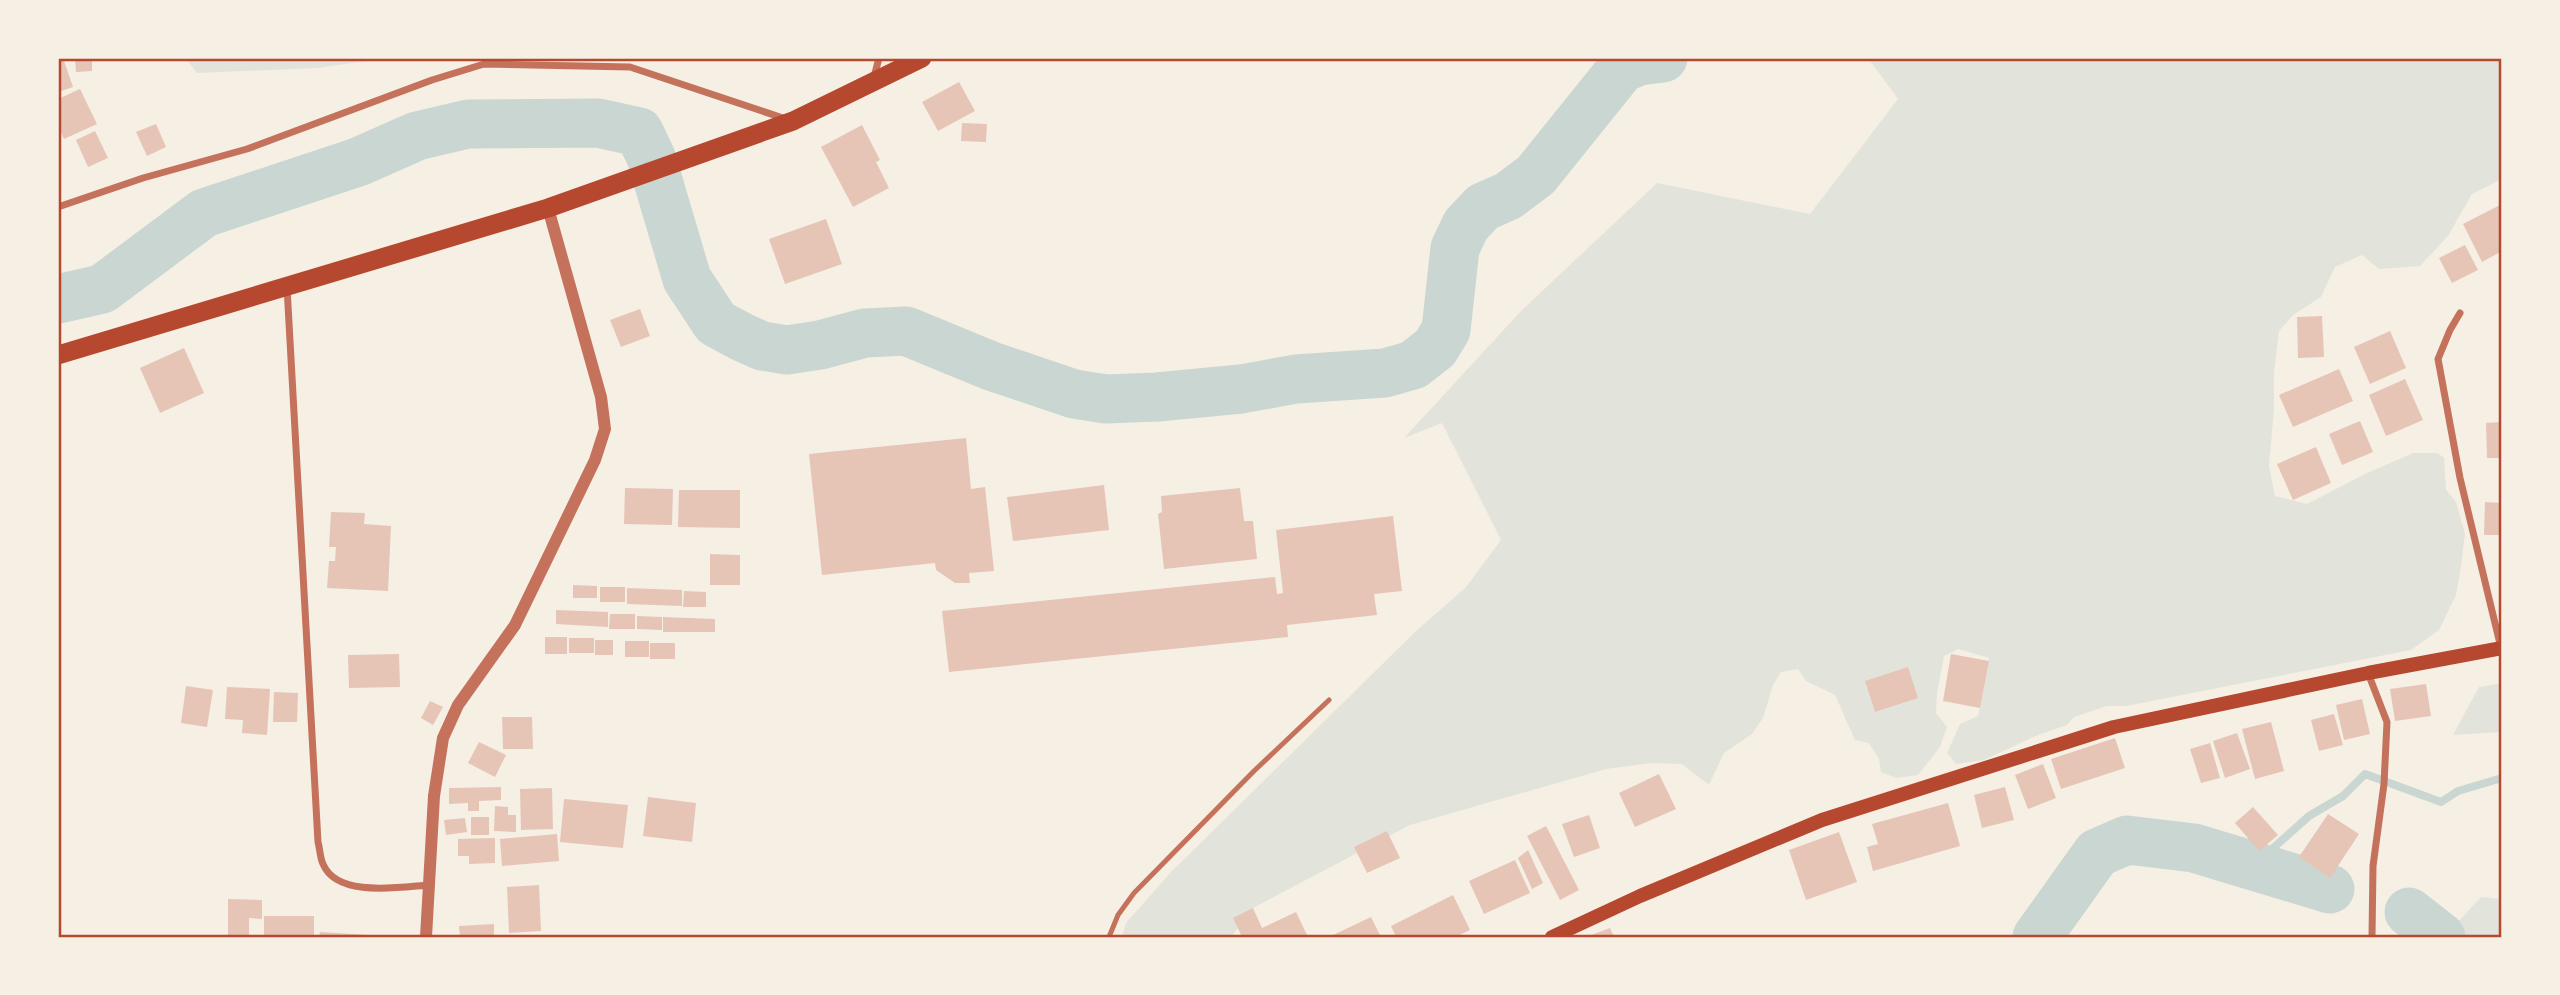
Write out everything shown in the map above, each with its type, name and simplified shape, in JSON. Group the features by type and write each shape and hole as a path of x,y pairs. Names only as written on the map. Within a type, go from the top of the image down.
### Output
{"highway":[{"path":"58,355 598,191 793,121 922,58"}],"main road":[{"path":"1552,937 1640,896 1822,820 2114,727 2368,673 2502,649"}],"street":[{"path":"871,84 879,58"},
{"path":"58,207 143,178 247,149 432,80 484,64 630,67 793,121"},
{"path":"426,937 434,796 443,738 458,705 515,625 596,460 605,429 601,397 548,208"},
{"path":"287,287 317,829 323,864 332,877 370,889 429,885"},
{"path":"2460,313 2438,359 2460,478 2502,649"},
{"path":"2368,673 2387,722 2385,783 2373,866 2372,937"}],"lane":[{"path":"1109,937 1118,915 1134,893 1254,771 1329,700"}],"shaded area":[{"path":"185,58 388,58 317,68 197,73"},
{"path":"1868,58 2502,58 2502,179 2472,194 2448,236 2420,266 2379,269 2362,255 2335,267 2321,297 2293,315 2279,331 2274,373 2269,466 2275,496 2307,504 2413,453 2438,453 2444,458 2446,490 2456,502 2465,534 2456,595 2439,630 2411,650 2126,706 2107,706 2074,717 2067,725 1984,760 1956,764 1947,753 1960,724 1978,716 1989,658 1958,649 1944,656 1937,693 1936,713 1947,727 1940,747 1918,775 1896,778 1881,772 1879,759 1869,743 1855,740 1835,695 1806,681 1798,669 1781,672 1773,685 1763,718 1752,734 1724,753 1709,785 1682,764 1652,763 1606,769 1410,825 1253,908 1231,937 1122,937 1126,923 1170,873 1416,631 1466,587 1501,540 1442,423 1404,438 1521,311 1657,183 1810,214 1898,99"},
{"path":"2502,683 2502,732 2453,735 2479,687"},
{"path":"2481,897 2502,899 2502,937 2444,937"}],"building":[{"path":"58,58 63,58 73,87 58,92"},
{"path":"75,58 92,58 92,71 76,72"},
{"path":"959,82 975,111 938,131 922,102"},
{"path":"80,89 97,124 64,139 58,126 58,99"},
{"path":"962,123 987,124 986,142 961,141"},
{"path":"156,124 166,147 147,156 136,132"},
{"path":"862,125 880,160 876,162 889,188 853,207 821,147"},
{"path":"95,131 108,158 88,167 76,140"},
{"path":"2502,204 2502,251 2482,262 2463,224"},
{"path":"826,219 842,264 785,284 769,239"},
{"path":"2465,245 2478,270 2452,283 2439,258"},
{"path":"640,309 650,336 621,347 610,320"},
{"path":"2322,316 2324,357 2298,358 2297,317"},
{"path":"2390,331 2406,368 2370,384 2354,347"},
{"path":"184,348 204,393 160,413 140,368"},
{"path":"2339,369 2353,401 2293,427 2279,395"},
{"path":"2405,379 2423,420 2386,436 2369,395"},
{"path":"2360,421 2373,452 2342,465 2329,434"},
{"path":"2502,422 2502,458 2487,458 2486,423"},
{"path":"966,438 971,489 985,487 994,571 969,573 970,583 955,583 936,570 935,563 822,575 809,454"},
{"path":"2316,447 2331,483 2293,500 2277,464"},
{"path":"1104,485 1109,530 1013,541 1007,497"},
{"path":"625,488 673,489 672,525 624,524"},
{"path":"1240,488 1244,521 1253,521 1257,559 1164,569 1158,514 1162,512 1161,496"},
{"path":"679,490 740,490 740,528 678,527"},
{"path":"2485,502 2502,503 2502,535 2484,535"},
{"path":"331,512 365,513 364,524 391,526 388,591 327,588 329,561 335,561 336,547 329,547"},
{"path":"1393,516 1402,591 1374,594 1377,615 1287,625 1288,637 949,672 942,611 1275,577 1277,594 1283,593 1276,530"},
{"path":"710,554 740,555 740,585 710,585"},
{"path":"573,585 597,586 597,598 573,598"},
{"path":"600,587 625,587 625,602 600,602"},
{"path":"627,588 682,590 682,606 627,604"},
{"path":"684,591 706,592 706,607 683,607"},
{"path":"556,610 608,612 608,627 556,624"},
{"path":"610,614 635,614 635,629 609,629"},
{"path":"637,616 662,617 662,630 637,629"},
{"path":"663,617 715,619 715,632 663,632"},
{"path":"545,637 567,637 567,654 545,654"},
{"path":"569,638 594,638 594,653 569,653"},
{"path":"595,640 613,640 613,655 595,655"},
{"path":"625,641 649,641 649,657 625,657"},
{"path":"650,643 675,643 675,659 650,659"},
{"path":"399,654 400,687 349,688 348,655"},
{"path":"1951,654 1989,661 1980,708 1943,701"},
{"path":"1908,667 1918,698 1875,712 1865,681"},
{"path":"2426,684 2431,716 2395,721 2390,689"},
{"path":"186,686 213,690 207,727 181,723"},
{"path":"227,687 270,689 267,735 242,733 243,720 225,719"},
{"path":"274,692 298,693 297,722 273,722"},
{"path":"2362,699 2370,734 2344,740 2336,705"},
{"path":"430,701 443,707 433,725 421,718"},
{"path":"2334,714 2343,745 2319,751 2311,720"},
{"path":"502,717 532,717 533,749 503,749"},
{"path":"2271,722 2284,771 2255,779 2242,729"},
{"path":"2237,733 2250,769 2225,778 2213,741"},
{"path":"2115,738 2125,768 2061,789 2051,759"},
{"path":"479,742 506,755 495,777 468,763"},
{"path":"2210,743 2220,778 2201,783 2190,749"},
{"path":"2043,764 2056,798 2028,809 2015,775"},
{"path":"1659,774 1676,809 1635,827 1619,793"},
{"path":"501,787 501,800 479,801 479,811 468,811 468,803 449,804 449,788"},
{"path":"2005,787 2014,820 1982,828 1974,795"},
{"path":"552,788 553,829 521,830 520,789"},
{"path":"648,797 696,803 692,842 643,836"},
{"path":"564,799 628,805 623,848 560,842"},
{"path":"1948,803 1960,846 1873,871 1867,847 1878,844 1872,824"},
{"path":"495,806 508,807 508,815 516,815 516,832 494,831"},
{"path":"2253,807 2278,835 2259,851 2235,823"},
{"path":"2328,814 2359,834 2330,878 2299,857"},
{"path":"1589,815 1600,848 1574,857 1562,824"},
{"path":"471,817 489,817 489,835 471,835"},
{"path":"465,818 467,832 446,835 444,820"},
{"path":"1546,826 1579,890 1560,900 1527,836"},
{"path":"1387,831 1400,858 1367,873 1354,847"},
{"path":"1839,832 1857,882 1806,900 1789,850"},
{"path":"557,834 559,861 502,866 500,839"},
{"path":"495,838 495,863 469,864 469,856 458,856 458,839"},
{"path":"1528,850 1543,883 1532,889 1518,858"},
{"path":"1515,860 1530,893 1484,914 1469,881"},
{"path":"539,885 541,931 509,933 507,887"},
{"path":"1453,895 1470,930 1455,937 1396,937 1391,926"},
{"path":"228,899 262,900 262,919 249,918 249,937 228,937"},
{"path":"1253,908 1262,928 1296,912 1308,937 1242,937 1233,918"},
{"path":"264,916 314,916 314,937 264,937"},
{"path":"1371,917 1381,937 1329,937"},
{"path":"494,924 494,937 460,937 459,926"},
{"path":"1610,928 1614,937 1586,937"},
{"path":"320,932 368,935 368,937 319,937"}],"waterway":[{"path":"58,299 102,289 204,213 358,162 417,136 468,124 598,123 639,132 651,157 687,279 716,323 762,346 787,350 820,345 865,333 906,331 991,366 1074,394 1106,399 1157,397 1241,389 1296,379 1385,373 1413,365 1435,348 1446,330 1455,248 1466,225 1483,207 1508,196 1536,175 1622,68 1639,61 1663,58"},
{"path":"2253,866 2309,816 2343,796 2365,774 2441,802 2458,791 2502,778"},
{"path":"2037,937 2097,853 2127,840 2194,848 2330,889"},
{"path":"2409,912 2441,937"}]}
